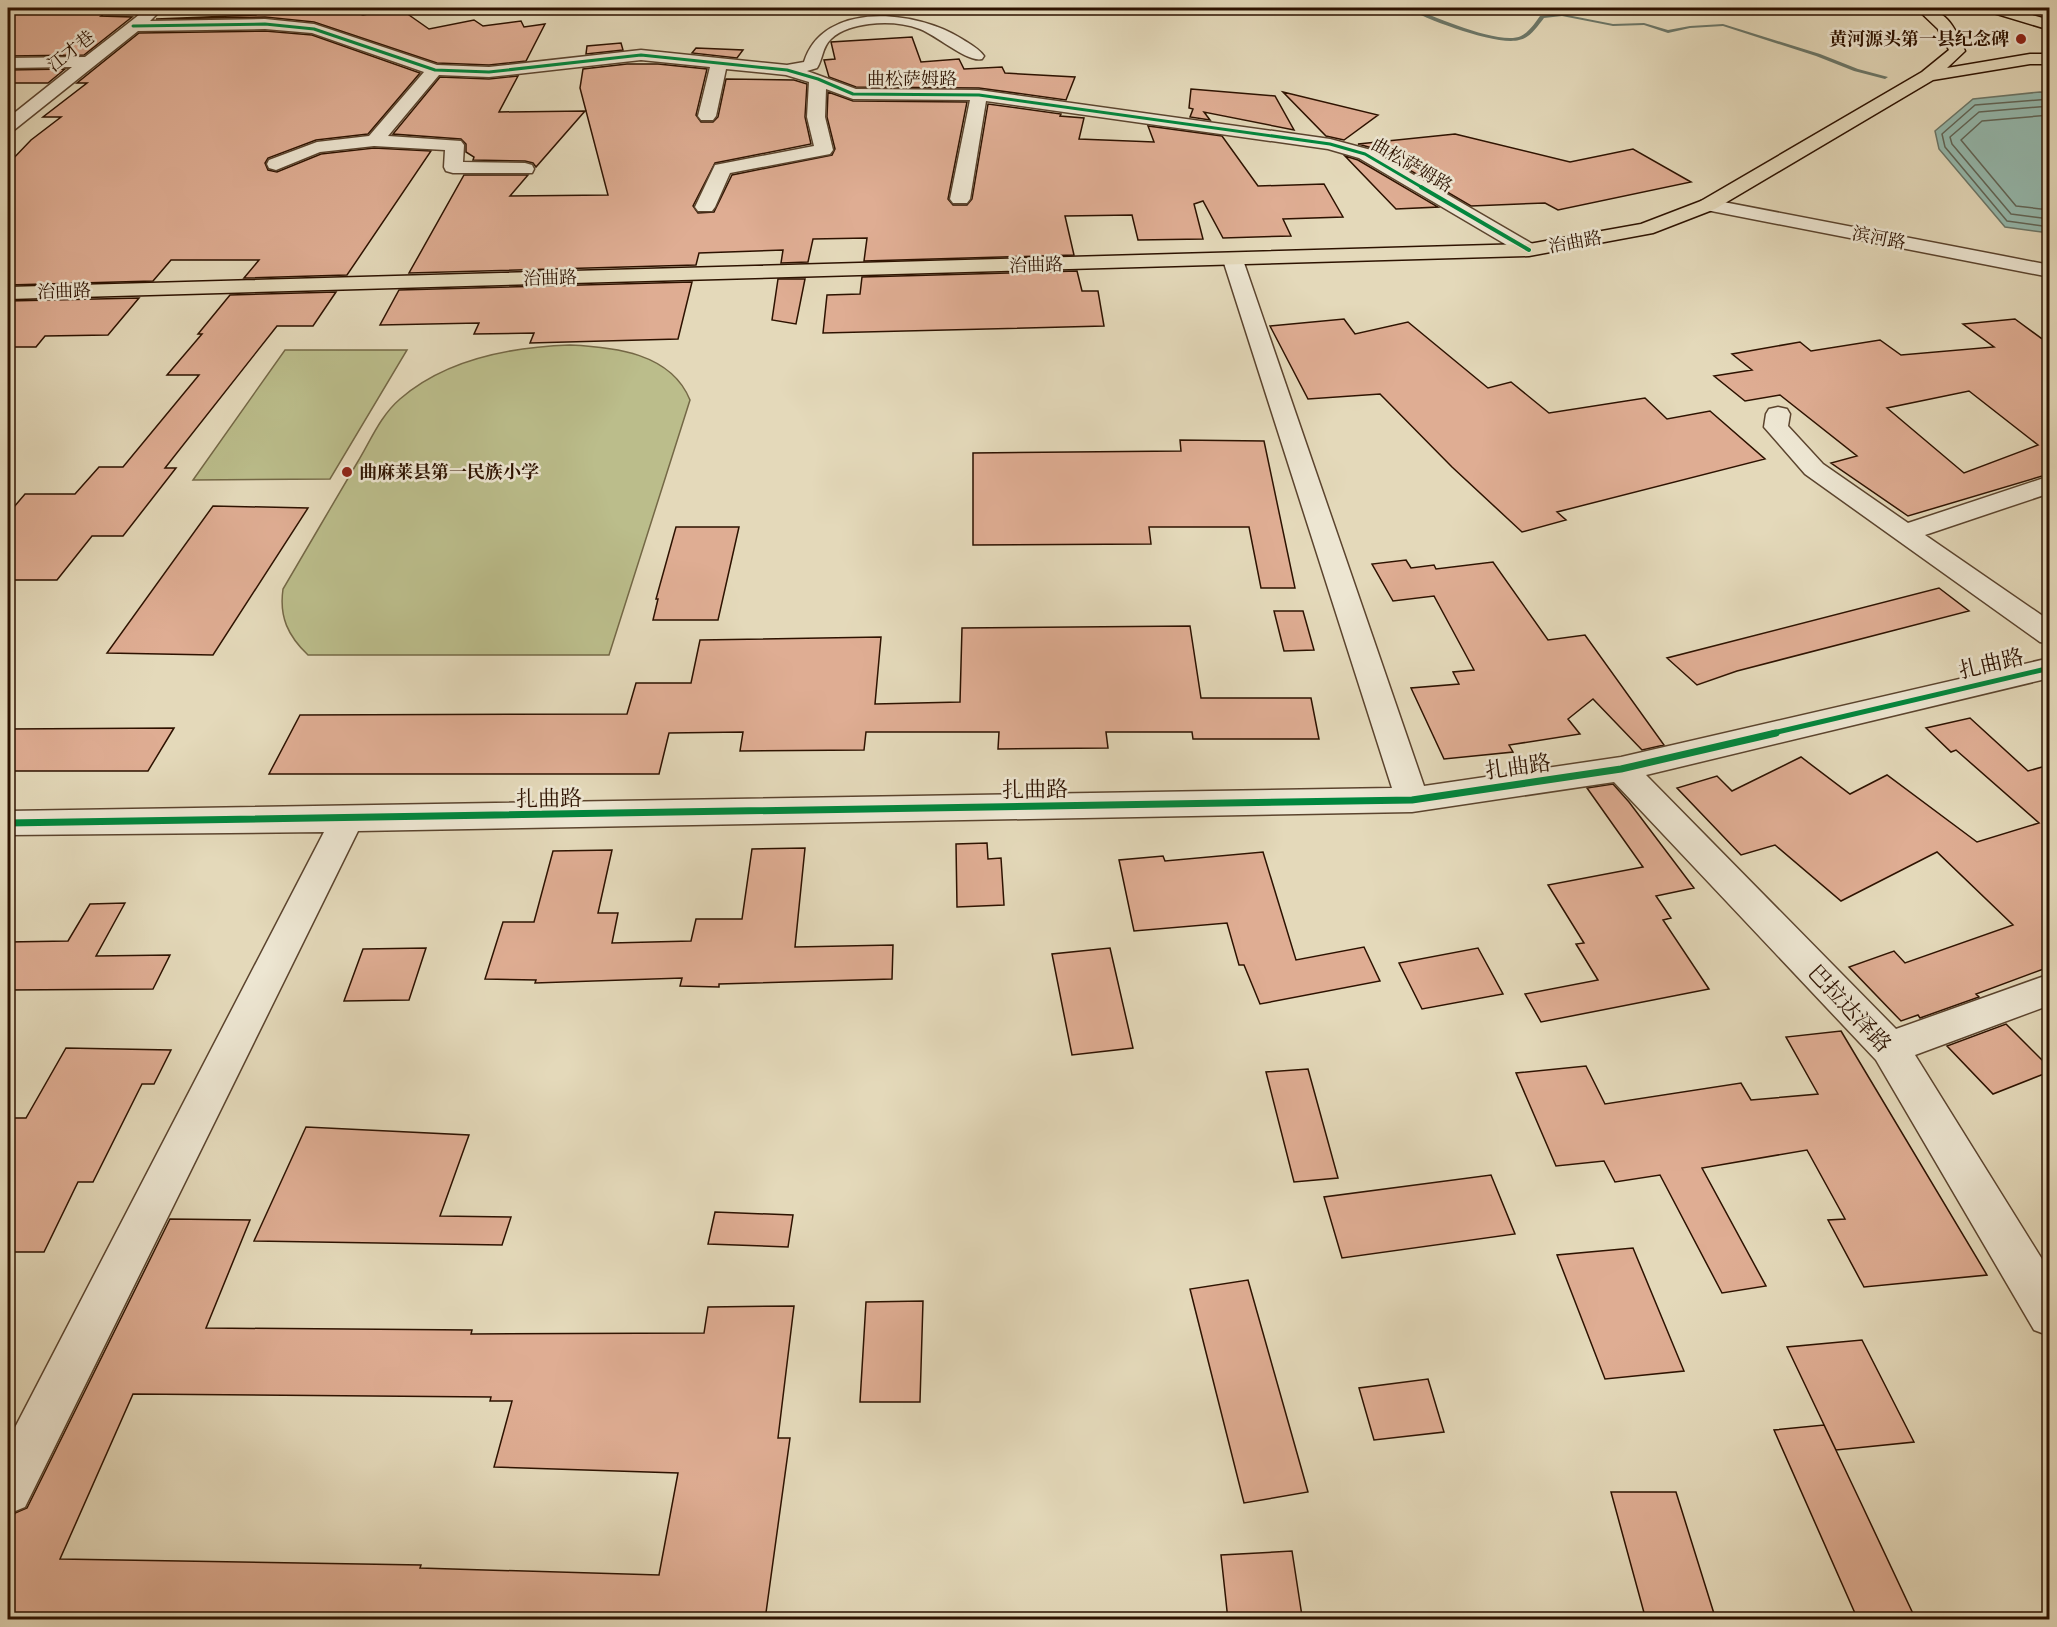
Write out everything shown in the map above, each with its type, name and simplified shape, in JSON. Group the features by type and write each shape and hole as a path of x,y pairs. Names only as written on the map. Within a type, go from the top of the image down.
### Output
{"main road":[{"name":"治曲路","path":"8,293 1529,250 1646,229 1708,204 1928,76 1957,51 1949,30 1936,16 1923,8"},
{"path":"1992,8 2049,25"},
{"path":"1928,76 2030,59 2049,59"}],"street":[{"name":"江才巷","path":"8,126 158,8"},
{"path":"787,70 811,64 819,41 836,29 857,20 909,21 952,39 976,56"},
{"name":"曲松萨姆路","path":"133,26 265,24 314,29 435,70 489,72 641,55 787,70 818,79 853,94 979,94 1330,144 1365,154 1529,250"},
{"path":"928,48 930,31"},
{"path":"8,63 89,63"},
{"path":"707,116 719,65"},
{"path":"374,141 435,70"},
{"path":"705,207 722,169 824,150 816,117 818,79"},
{"path":"960,199 979,94"},
{"path":"276,164 317,147 374,141 455,145 453,167 525,169"},
{"name":"滨河路","path":"1708,204 2049,271"},
{"path":"1233,260 1412,800"},
{"path":"1778,414 1776,427 1814,470 2049,635"},
{"path":"1904,533 2049,484"},
{"name":"扎曲路","path":"8,823 1412,800 1621,769 2049,668"},
{"name":"巴拉达泽路","path":"1621,769 1890,1048 2048,1310"},
{"path":"8,1490 347,819"},
{"path":"1890,1048 2049,989"}],"green space":[{"path":"570,345 622,351 655,362 681,384 690,400 609,655 308,655 290,633 282,608 283,589 387,413 418,385 458,365 502,352"},
{"path":"285,350 407,350 330,479 193,480"}],"water":[{"path":"2049,93 2049,233 2005,227 1939,149 1935,131 1973,99"}],"building":[{"path":"111,8 101,16 132,17 84,55 8,56 8,9"},
{"path":"399,8 429,29 474,20 483,26 521,21 524,27 545,24 526,61 489,65 437,63 314,22 265,17 156,19 256,15 260,12 357,13 363,15"},
{"path":"265,31 312,35 420,73 368,134 316,140 268,158 265,163 268,170 277,172 321,154 374,148 431,151 347,275 244,278 259,260 171,260 153,281 8,285 8,164 31,140 61,117 43,117 87,83 77,83 139,33"},
{"path":"912,37 921,62 959,59 964,69 1002,67 1005,73 1075,77 1066,100 979,88 856,87 829,77 824,60 835,59 831,42"},
{"path":"621,43 623,50 586,54 587,46"},
{"path":"696,48 743,50 737,58 692,53"},
{"path":"627,64 658,64 707,69 696,115 701,122 713,122 718,117 726,79 794,80 807,84 805,117 811,144 715,163 693,206 698,213 714,212 732,175 832,155 835,149 827,117 828,92 853,101 967,102 948,199 953,205 967,205 972,199 988,104 1084,118 1079,139 1154,142 1148,126 1222,136 1258,186 1324,184 1343,217 1283,219 1291,236 1223,238 1203,201 1194,204 1203,239 1138,240 1132,215 1065,216 1074,255 864,261 867,238 813,239 808,262 781,263 783,250 699,253 696,265 409,273 464,175 528,175 510,196 608,195 580,88 583,69"},
{"path":"65,69 48,83 8,83 8,70"},
{"path":"518,76 499,112 585,111 536,167 533,163 525,161 473,160 474,157 466,152 466,144 461,139 393,134 440,77 489,79"},
{"path":"1191,89 1275,96 1294,130 1204,112 1210,120 1190,117 1193,109 1189,108"},
{"path":"1283,92 1378,115 1344,140 1326,136"},
{"path":"1455,134 1570,162 1633,149 1691,182 1558,210 1545,203 1471,206 1372,148 1358,144"},
{"path":"1345,156 1358,160 1438,207 1396,209"},
{"path":"1077,271 1082,291 1098,291 1104,326 823,333 827,295 860,294 862,277"},
{"path":"778,279 805,279 796,324 772,320"},
{"path":"692,282 678,339 530,343 534,333 474,334 479,323 380,325 399,290"},
{"path":"336,292 313,326 277,326 165,468 176,468 123,536 92,536 57,580 8,580 8,514 25,494 75,494 99,467 123,467 199,375 167,375 202,334 198,334 230,295"},
{"path":"139,298 108,335 45,336 36,347 8,347 8,301"},
{"path":"1344,319 1355,334 1408,322 1488,388 1511,382 1549,413 1645,398 1667,419 1710,411 1765,459 1557,512 1566,520 1522,532 1452,467 1380,394 1308,399 1270,326"},
{"path":"2015,319 2049,344 2049,474 1908,516 1831,463 1857,456 1780,395 1745,401 1714,376 1752,370 1732,354 1800,342 1811,351 1880,340 1901,355 1994,347 1963,324","holes":["1969,391 2038,445 1964,473 1887,408"]},
{"path":"1180,440 1264,441 1295,588 1261,588 1249,527 1149,527 1151,544 973,545 973,453 1181,451"},
{"path":"213,506 308,508 213,655 107,653"},
{"path":"676,527 739,527 718,620 653,620 658,599 656,599"},
{"path":"1406,560 1411,568 1434,565 1436,569 1493,562 1548,640 1585,635 1664,745 1642,750 1593,699 1568,719 1580,734 1509,745 1513,752 1444,759 1411,688 1459,684 1453,672 1474,670 1434,596 1393,601 1372,564"},
{"path":"1939,588 1969,611 1737,671 1697,685 1667,658"},
{"path":"1274,611 1303,611 1314,650 1284,651"},
{"path":"1190,626 1201,698 1311,698 1319,739 1193,739 1192,732 1106,732 1108,748 998,749 999,732 866,732 864,750 740,751 743,732 669,733 659,774 269,774 300,715 627,714 636,683 691,683 700,640 881,637 875,704 960,702 962,628"},
{"path":"1970,718 2028,771 2049,765 2049,967 1976,994 1979,997 1920,1018 1918,1015 1901,1021 1849,967 1894,951 1905,963 2013,925 1937,852 1841,901 1775,845 1741,855 1677,788 1717,776 1732,791 1801,757 1850,794 1887,775 1977,842 2039,823 1956,750 1951,752 1926,728"},
{"path":"174,728 148,771 8,771 8,729"},
{"path":"1613,784 1694,888 1656,896 1671,918 1663,920 1709,989 1541,1022 1525,994 1598,980 1576,944 1584,943 1548,885 1643,867 1587,788"},
{"path":"987,843 988,859 1001,858 1004,905 957,907 956,844"},
{"path":"805,848 795,947 893,945 892,979 719,984 719,987 680,986 682,978 535,983 536,980 485,979 503,922 534,922 553,851 612,850 598,913 618,913 612,943 691,941 696,919 742,919 752,849"},
{"path":"1263,852 1296,960 1364,947 1380,981 1260,1004 1244,965 1239,965 1227,923 1134,931 1119,860 1163,856 1165,861"},
{"path":"125,903 96,956 170,955 153,989 8,990 8,942 68,941 90,904"},
{"path":"426,948 409,1000 344,1001 363,949"},
{"path":"1110,948 1133,1048 1072,1055 1052,954"},
{"path":"1478,948 1503,994 1422,1009 1399,963"},
{"path":"2006,1024 2049,1067 2049,1072 1993,1094 1947,1046"},
{"path":"1841,1031 1987,1275 1864,1287 1828,1220 1845,1219 1807,1150 1702,1168 1766,1286 1722,1293 1660,1175 1615,1182 1604,1161 1556,1166 1516,1073 1586,1066 1605,1104 1741,1083 1751,1100 1818,1094 1786,1037"},
{"path":"66,1048 171,1050 154,1084 142,1084 93,1182 78,1182 44,1252 8,1252 8,1118 26,1118"},
{"path":"1308,1069 1338,1178 1294,1182 1266,1072"},
{"path":"306,1127 469,1135 440,1216 511,1217 502,1245 254,1241"},
{"path":"1491,1175 1515,1234 1342,1258 1324,1197"},
{"path":"715,1212 793,1215 788,1247 708,1244"},
{"path":"170,1219 250,1220 206,1328 472,1330 471,1334 704,1333 708,1307 794,1306 778,1438 790,1438 765,1620 8,1620 8,1530 15,1513 27,1508","holes":["133,1394 491,1397 490,1401 512,1401 494,1467 678,1473 659,1575 420,1568 421,1565 60,1559"]},
{"path":"1633,1248 1684,1371 1605,1379 1557,1255"},
{"path":"1248,1280 1308,1492 1244,1503 1190,1289"},
{"path":"923,1301 920,1402 860,1402 866,1302"},
{"path":"1862,1340 1914,1442 1836,1450 1787,1347"},
{"path":"1428,1379 1444,1432 1374,1440 1359,1388"},
{"path":"1824,1425 1916,1620 1858,1620 1774,1430"},
{"path":"1611,1492 1676,1492 1716,1620 1646,1620"},
{"path":"1292,1551 1302,1616 1228,1620 1221,1555"}],"waterway":[{"path":"1409,8 1464,29 1509,40 1525,36 1542,17 1562,15 1613,25 1644,24 1668,32 1690,27 1723,25 1818,55 1856,70 1885,77"}],"cycle path":[{"path":"133,26 265,24 314,29 435,70 489,72 641,55 787,70 818,79 853,94 979,95 1330,144 1365,154 1529,250"},
{"path":"8,823 1412,800 1621,769 2050,668"}],"place":[{"name":"黄河源头第一县纪念碑","path":"2021,39"},
{"name":"曲麻莱县第一民族小学","path":"347,472"}]}
